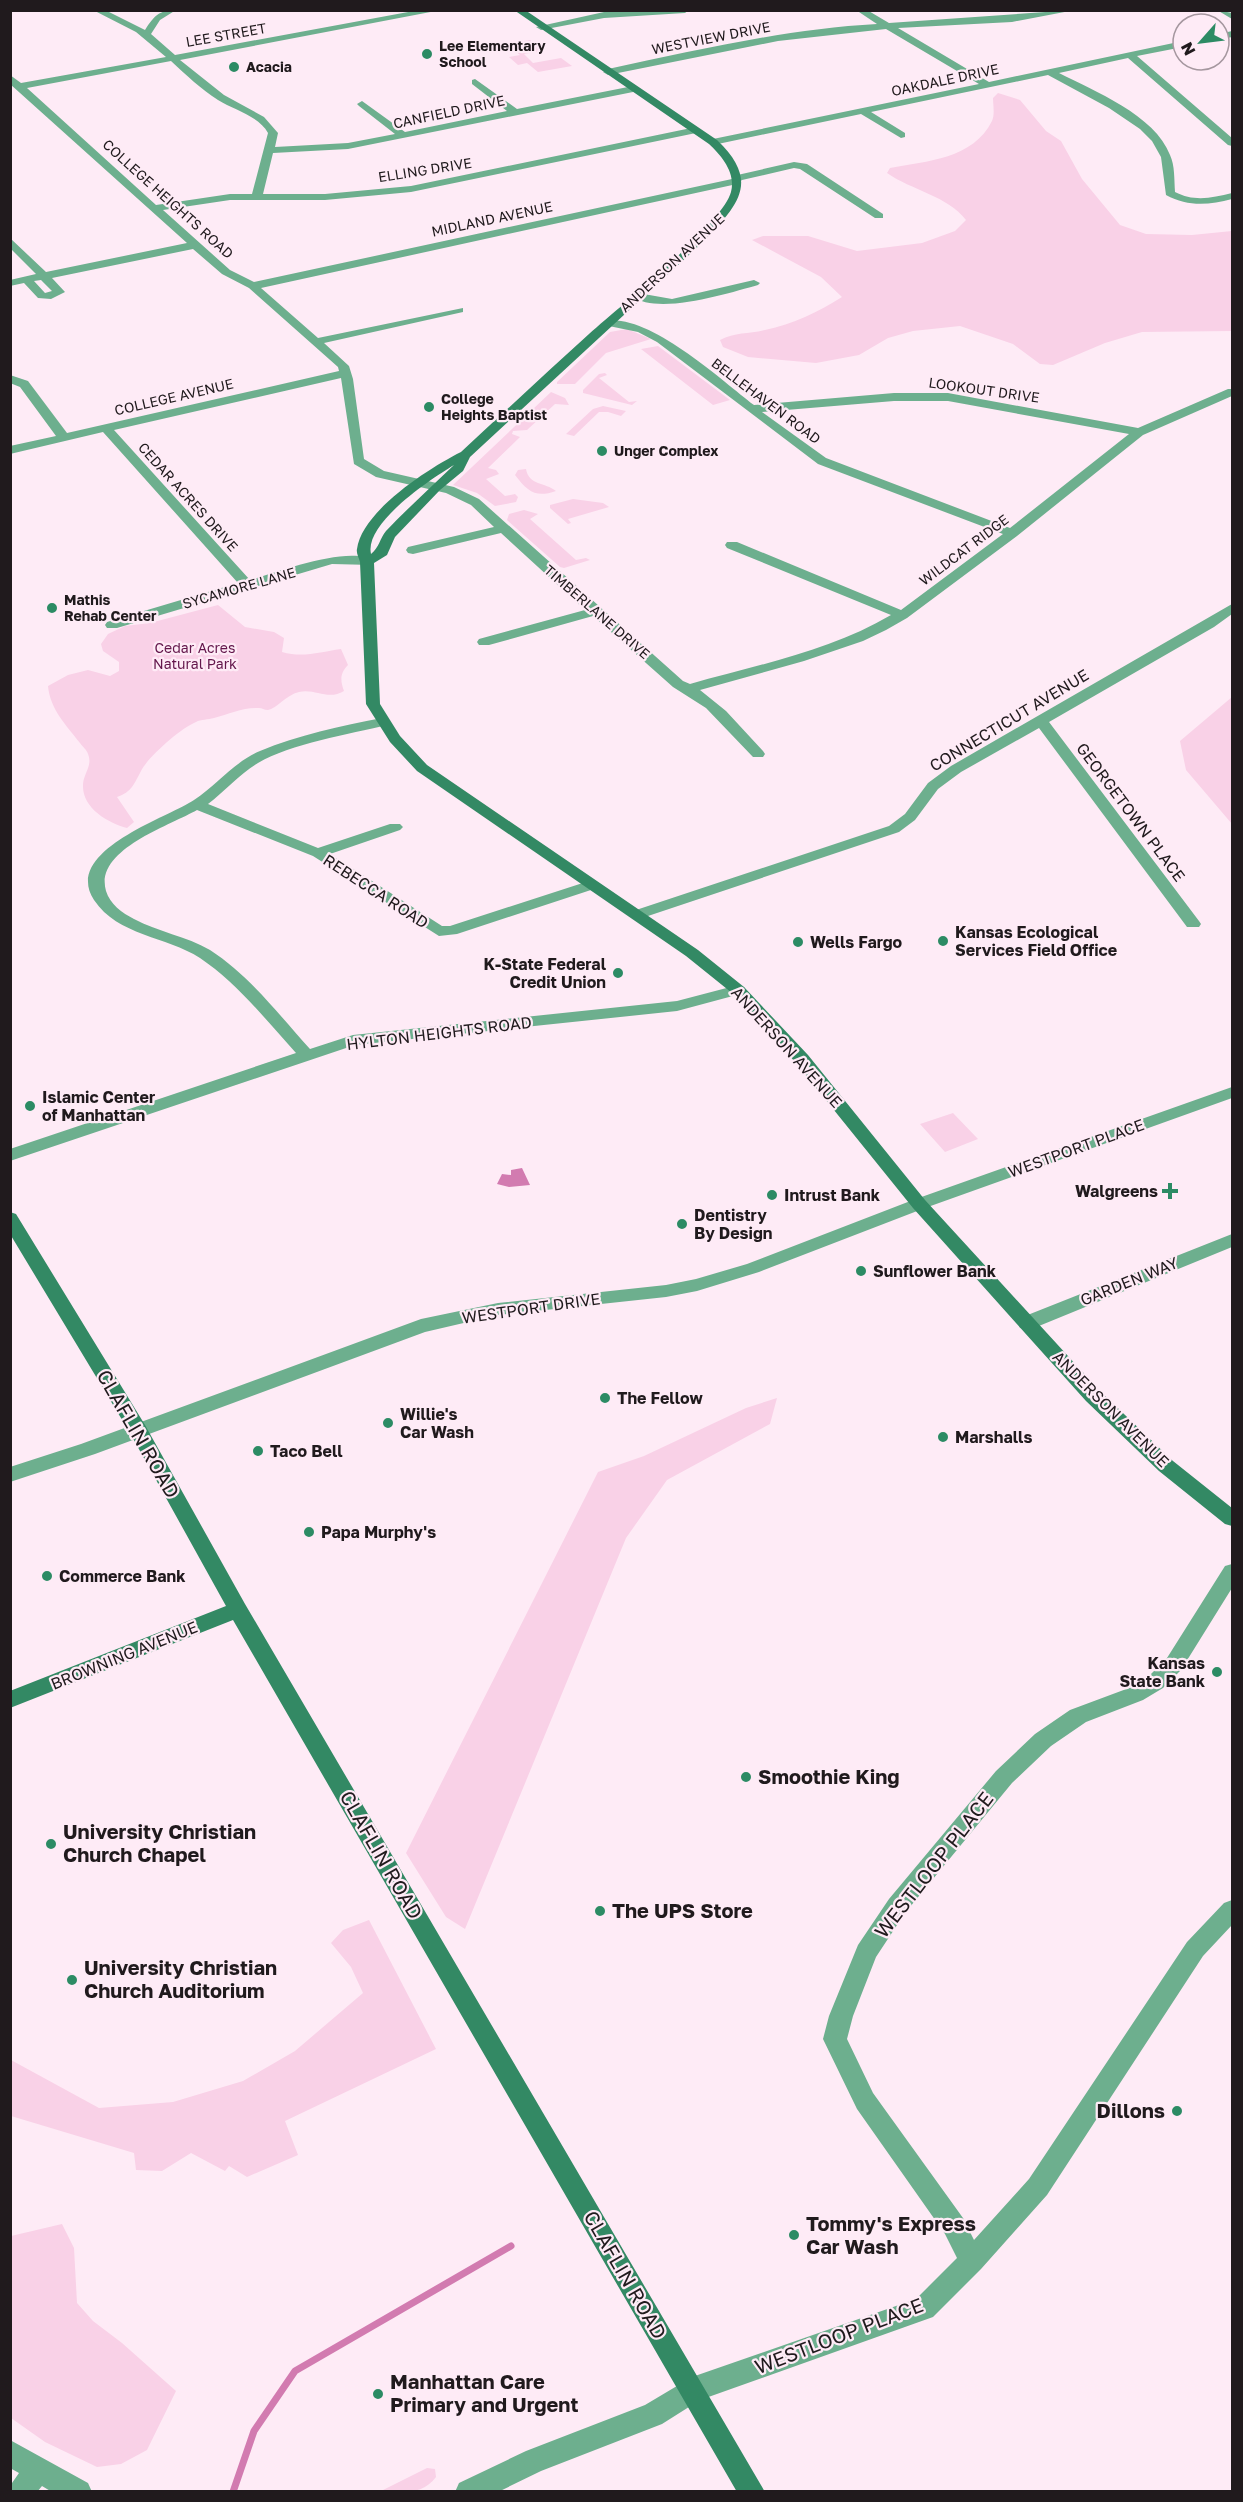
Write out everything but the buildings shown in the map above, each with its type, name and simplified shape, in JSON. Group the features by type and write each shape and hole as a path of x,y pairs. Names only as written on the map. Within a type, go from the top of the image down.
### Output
{"main road":[{"path":"518,10 713,142 731,162 737,179"},
{"name":"ANDERSON AVENUE","path":"367,562 382,552 389,536 443,465 465,455 723,216 732,202 737,179"},
{"name":"ANDERSON AVENUE","path":"465,455 459,468 393,505 369,533 363,550 367,562 373,704 382,722 400,747 422,768 692,953 738,990 802,1059 919,1203 1128,1432 1166,1466 1233,1519"},
{"name":"CLAFLIN ROAD","path":"10,1218 138,1430 238,1610 752,2492"},
{"name":"BROWNING AVENUE","path":"10,1700 238,1610"}],"street":[{"path":"97,10 146,36 233,105 265,120 273,133 257,196"},
{"path":"125,23 157,18 172,10"},
{"name":"LEE STREET","path":"20,86 437,10"},
{"path":"541,27 604,15 685,10"},
{"path":"860,10 988,85"},
{"name":"WESTVIEW DRIVE","path":"608,72 836,30 987,23 1071,10"},
{"path":"1221,10 1233,16"},
{"path":"146,36 157,18"},
{"name":"OAKDALE DRIVE","path":"713,142 1171,46"},
{"path":"1130,55 1233,143"},
{"path":"1050,72 1136,120 1156,139 1165,153 1170,194 1182,200 1194,202 1206,202 1233,196"},
{"name":"COLLEGE HEIGHTS ROAD","path":"10,78 226,272 254,286 318,341 343,366 358,461 380,474 427,485"},
{"path":"475,82 515,112"},
{"name":"CANFIELD DRIVE","path":"270,150 329,148 633,89"},
{"path":"362,104 403,135"},
{"path":"864,111 901,135"},
{"name":"ELLING DRIVE","path":"155,208 208,199 257,196 325,197 411,189 696,130"},
{"name":"MIDLAND AVENUE","path":"254,286 794,165 803,166 879,216"},
{"path":"10,241 58,291 57,294 42,296 27,280"},
{"path":"10,283 195,245"},
{"path":"638,296 672,302 754,284"},
{"path":"318,341 459,310"},
{"name":"BELLEHAVEN ROAD","path":"608,323 641,329 661,340 822,461 1012,534"},
{"name":"COLLEGE AVENUE","path":"10,450 345,373"},
{"path":"10,378 24,384 63,437"},
{"name":"WILDCAT RIDGE","path":"691,688 799,658 858,638 902,615 1012,534 1139,432 1233,392"},
{"name":"LOOKOUT DRIVE","path":"751,409 894,398 948,397 1139,432"},
{"name":"CEDAR ACRES DRIVE","path":"106,428 248,586"},
{"name":"TIMBERLANE DRIVE","path":"427,485 460,494 475,502 678,684 691,688 733,726 758,754"},
{"path":"413,550 504,528"},
{"path":"732,545 902,615"},
{"name":"SYCAMORE LANE","path":"112,625 331,560 367,562"},
{"name":"CONNECTICUT AVENUE","path":"636,915 894,829 910,817 933,786 956,769 1233,608"},
{"path":"484,642 596,611"},
{"name":"GEORGETOWN PLACE","path":"1041,721 1193,924"},
{"path":"307,1055 217,962 191,946 138,927 111,910 101,898 96,875 101,861 142,833 197,805 254,759 338,731 382,722"},
{"name":"REBECCA ROAD","path":"197,805 318,853 439,931 451,931 592,885"},
{"path":"318,853 395,826"},
{"name":"HYLTON HEIGHTS ROAD","path":"10,1155 353,1040 677,1006 738,990"},
{"name":"WESTPORT PLACE","path":"919,1203 1232,1093"},
{"name":"WESTPORT DRIVE","path":"10,1475 88,1449 421,1326 498,1309 666,1291 697,1284 753,1268 919,1203"},
{"name":"GARDEN WAY","path":"1027,1323 1233,1240"},
{"name":"WESTLOOP PLACE","path":"972,2261 954,2226 865,2101 835,2039 841,2016 866,1952 897,1906 1004,1777 1043,1740 1078,1716 1136,1694 1156,1682 1174,1664 1233,1572"},
{"name":"WESTLOOP PLACE","path":"468,2492 535,2460 653,2415 692,2390 924,2308 972,2261 1038,2187 1195,1948 1233,1910"},
{"path":"10,2453 79,2492"},
{"path":"21,2492 38,2468"}],"green space":[{"path":"530,40 544,51 524,54 533,63 561,58 572,66 538,72 527,63 518,65 509,57 520,55 507,44"},
{"path":"998,93 1020,100 1046,131 1061,141 1082,179 1120,225 1146,234 1192,235 1232,231 1232,331 1142,332 1105,343 1053,365 1040,364 1013,344 960,326 913,331 888,338 859,355 816,363 748,357 723,347 720,340 726,337 765,330 795,321 842,297 821,277 752,240 763,236 808,236 857,251 922,243 955,231 966,220 958,212 939,199 887,173 890,168 948,156 973,143 984,134 992,121 993,98"},
{"path":"627,329 651,339 606,353 575,384 557,384 610,332"},
{"path":"658,346 730,400 713,405 641,349"},
{"path":"599,374 607,375 599,378 629,402 637,401 632,405 583,393 583,390"},
{"path":"551,392 565,398 569,405 555,404 527,430 513,431 512,434 520,437 488,468 496,470 499,474 486,479 505,496 515,494 518,497 516,502 495,506 477,493 453,485"},
{"path":"603,406 626,411 621,416 599,412 574,436 566,434 593,409"},
{"path":"526,469 534,481 556,491 543,494 528,489 515,475 518,470"},
{"path":"573,499 603,503 609,507 568,519 571,523 568,524 550,508 550,505"},
{"path":"524,510 538,514 530,519 576,560 586,558 590,560 564,568 560,567 507,520 509,514"},
{"name":"Cedar Acres Natural Park","path":"218,605 245,627 274,632 284,638 282,652 304,654 341,649 348,665 342,677 344,691 332,695 299,692 268,710 253,708 242,710 212,719 200,720 190,725 158,751 145,765 132,787 117,797 134,822 127,828 104,818 91,807 84,793 83,781 89,766 88,754 55,709 48,686 68,675 88,670 110,676 119,671 119,662 103,651 101,644 108,634 125,626 150,623"},
{"path":"1232,697 1232,824 1186,770 1180,741"},
{"path":"953,1113 978,1139 945,1152 920,1124"},
{"path":"777,1398 770,1424 667,1480 626,1538 465,1929 446,1917 406,1853 598,1472 644,1456 746,1408"},
{"path":"369,1920 436,2049 285,2121 298,2155 247,2177 229,2166 225,2171 191,2153 162,2171 136,2170 134,2153 11,2116 11,2060 99,2108 173,2102 243,2081 295,2051 363,1993 351,1967 331,1943 343,1930"},
{"path":"62,2224 74,2248 77,2303 93,2321 122,2343 176,2391 147,2450 121,2464 97,2467 45,2442 11,2418 11,2236"},
{"path":"427,2468 435,2469 436,2477 418,2490 381,2491"}],"shaded area":[{"path":"522,1168 530,1185 509,1187 497,1184 502,1174 511,1175 511,1170"}],"waterway":[{"path":"233,2492 254,2431 295,2371 511,2246"}],"place":[{"name":"Lee Elementary School","path":"427,54"},
{"name":"Acacia","path":"234,67"},
{"name":"College Heights Baptist","path":"429,407"},
{"name":"Unger Complex","path":"602,451"},
{"name":"Mathis Rehab Center","path":"52,608"},
{"name":"Kansas Ecological Services Field Office","path":"943,941"},
{"name":"Wells Fargo","path":"798,942"},
{"name":"K-State Federal Credit Union","path":"618,973"},
{"name":"Islamic Center of Manhattan","path":"30,1106"},
{"name":"Walgreens","path":"1170,1191"},
{"name":"Intrust Bank","path":"772,1195"},
{"name":"Dentistry By Design","path":"682,1224"},
{"name":"Sunflower Bank","path":"861,1271"},
{"name":"The Fellow","path":"605,1398"},
{"name":"Willie's Car Wash","path":"388,1423"},
{"name":"Marshalls","path":"943,1437"},
{"name":"Taco Bell","path":"258,1451"},
{"name":"Papa Murphy's","path":"309,1532"},
{"name":"Commerce Bank","path":"47,1576"},
{"name":"Kansas State Bank","path":"1217,1672"},
{"name":"Smoothie King","path":"746,1777"},
{"name":"University Christian Church Chapel","path":"51,1844"},
{"name":"The UPS Store","path":"600,1911"},
{"name":"University Christian Church Auditorium","path":"72,1980"},
{"name":"Dillons","path":"1177,2111"},
{"name":"Tommy's Express Car Wash","path":"794,2235"},
{"name":"Manhattan Care Primary and Urgent","path":"378,2394"}]}
